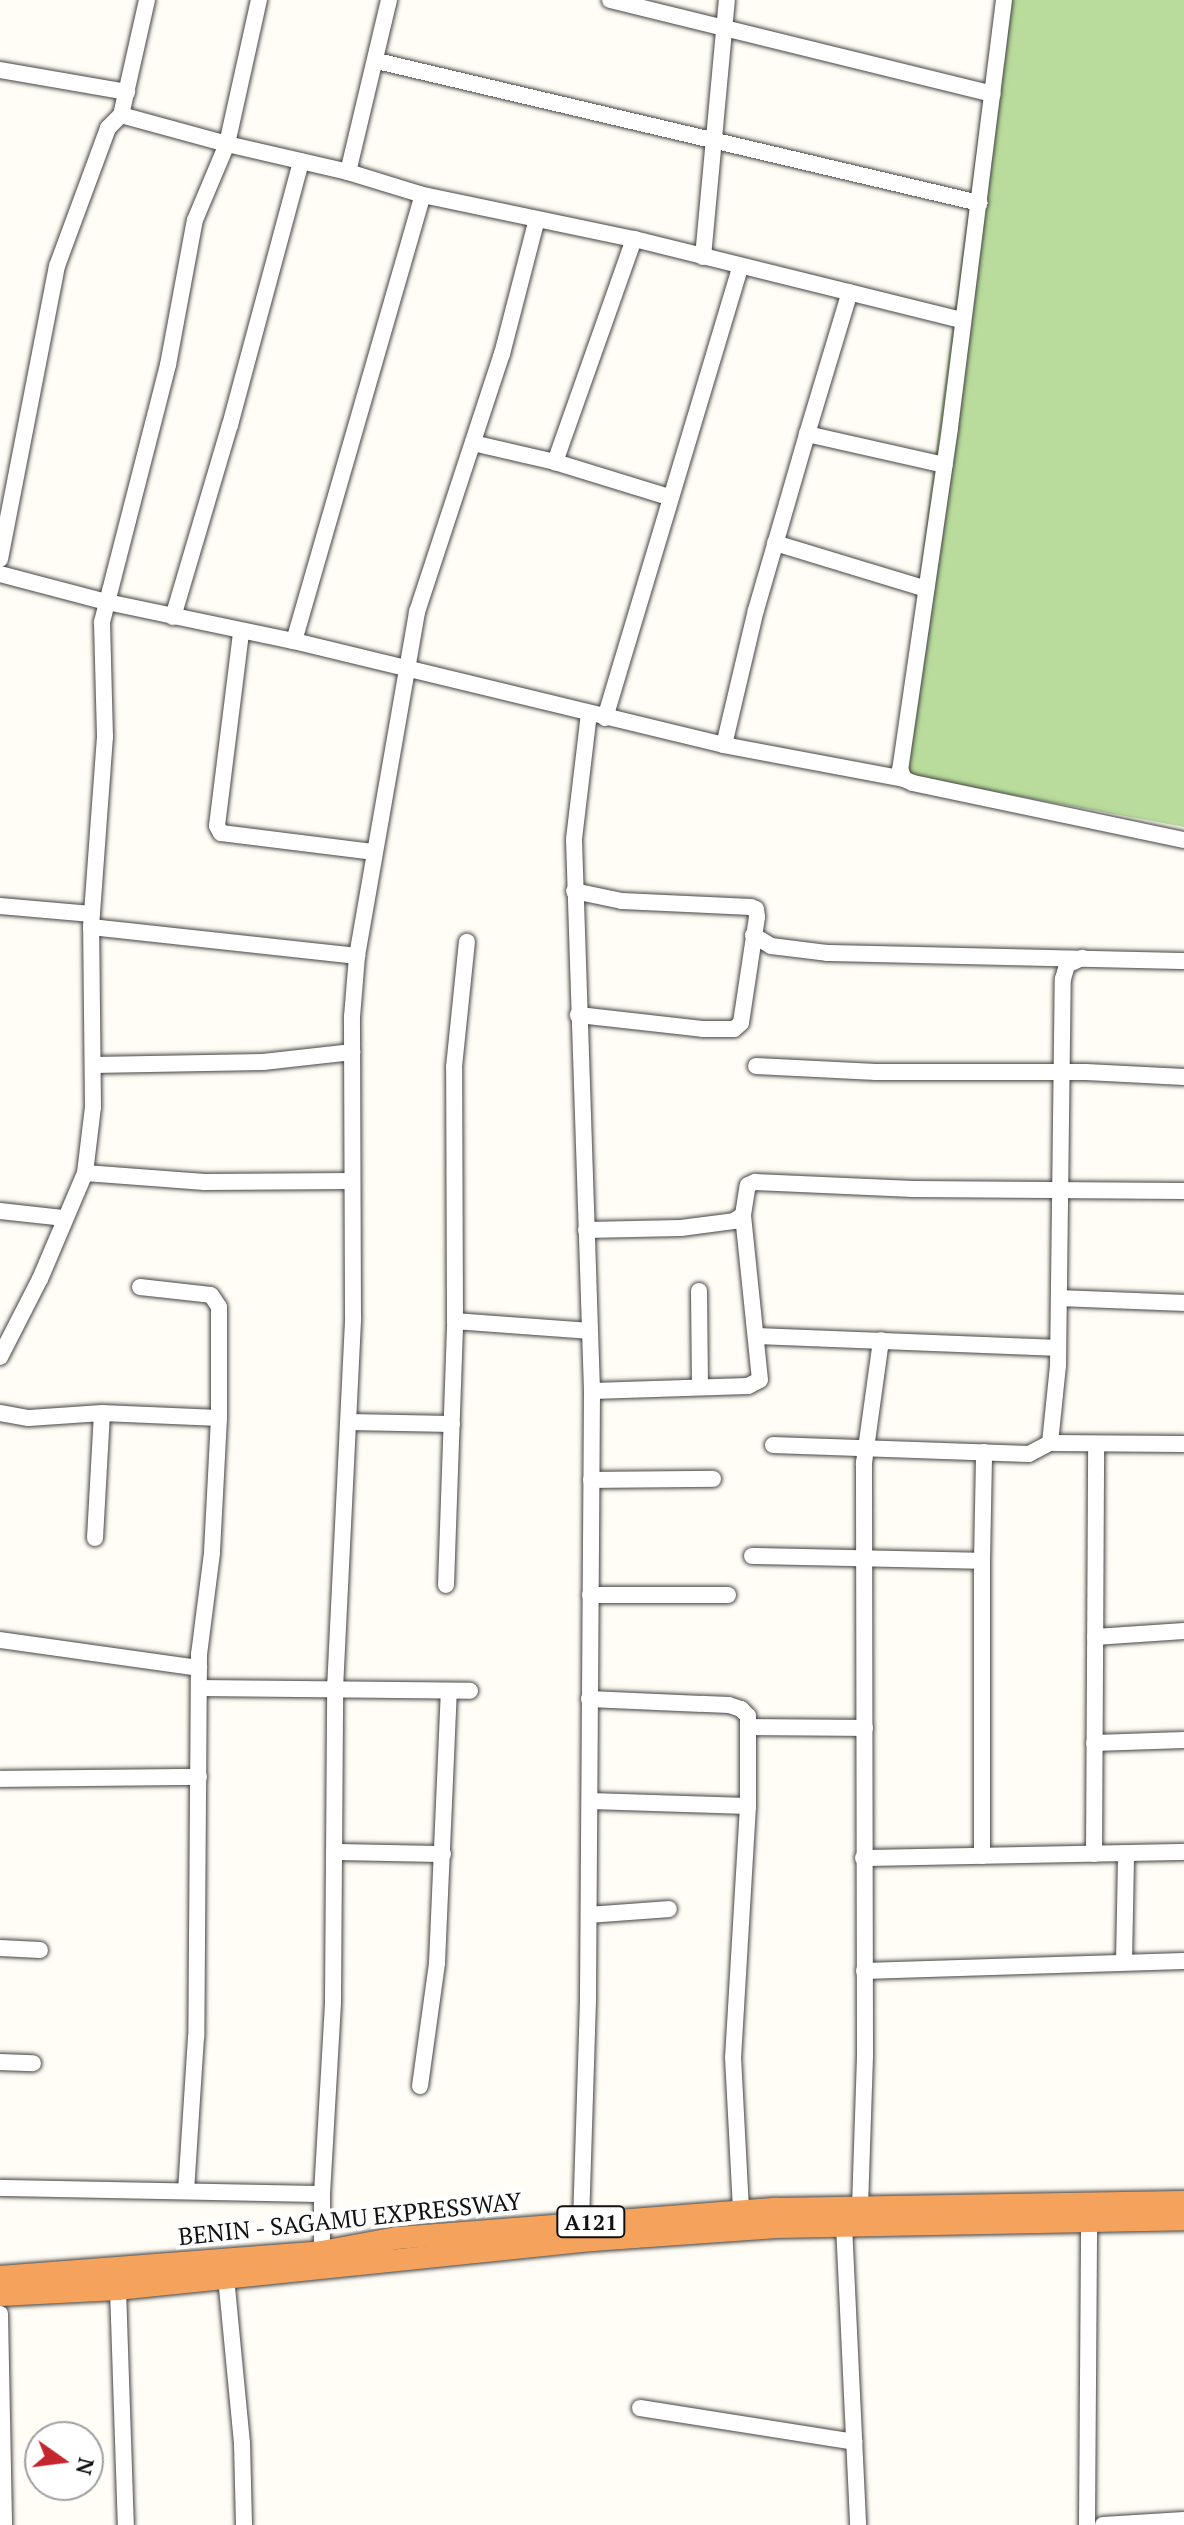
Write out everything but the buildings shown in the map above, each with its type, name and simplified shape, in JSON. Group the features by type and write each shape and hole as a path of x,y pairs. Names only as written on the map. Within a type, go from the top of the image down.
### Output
{"highway":[{"name":"BENIN - SAGAMU EXPRESSWAY","path":"0,2277 322,2252 397,2238 741,2211 1184,2202"},
{"name":"A121","path":"0,2295 118,2289 592,2240 844,2225 1184,2219"}],"street":[{"path":"0,559 57,266 108,128 121,115 147,0"},
{"path":"0,1357 40,1279 63,1218 85,1173 93,1107 91,920 105,737 102,622 168,365 195,220 227,144 259,0"},
{"path":"348,172 377,61 389,0"},
{"path":"610,0 993,94"},
{"path":"703,257 727,0"},
{"path":"904,779 900,769 945,465 1004,0"},
{"path":"377,61 979,203"},
{"path":"0,70 127,92"},
{"path":"121,115 348,172 423,195 634,239 962,320"},
{"path":"173,617 271,279 301,161"},
{"path":"294,641 423,195"},
{"path":"322,2252 322,2194 333,2001 335,1689 353,1316 352,1052 357,956 417,612 502,354 537,219"},
{"path":"555,462 634,239"},
{"path":"581,2223 589,1915 592,1391 574,891 575,817 597,716 704,394 741,266"},
{"path":"724,745 775,543 850,292"},
{"path":"807,434 945,465"},
{"path":"473,443 555,462 669,497"},
{"path":"775,543 926,589"},
{"path":"0,574 107,602 241,633 294,641 724,745 904,779 1184,840"},
{"path":"241,633 217,826 221,833 373,852"},
{"path":"574,891 622,901 751,907 756,909 757,917 741,1023 734,1029 703,1029 578,1015"},
{"path":"0,906 357,956"},
{"path":"753,935 771,946 827,953 1184,961"},
{"path":"446,1585 455,1321 454,1067 467,942"},
{"path":"1050,1443 1060,1298 1063,979 1067,965 1082,958"},
{"path":"93,1065 263,1062 352,1052"},
{"path":"756,1066 876,1072 1060,1072 1184,1077"},
{"path":"85,1173 205,1182 352,1181"},
{"path":"592,1391 755,1385 761,1369 743,1215 748,1185 755,1182 913,1189 1184,1191"},
{"path":"0,1211 63,1218"},
{"path":"586,1230 681,1228 734,1221 743,1215"},
{"path":"140,1287 216,1298 219,1418 212,1553 199,1668 196,2037 186,2190"},
{"path":"699,1291 700,1387"},
{"path":"1060,1298 1184,1303"},
{"path":"455,1321 590,1331"},
{"path":"758,1336 1058,1348"},
{"path":"860,2207 864,1971 865,1447 881,1340"},
{"path":"0,1413 29,1418 102,1413 219,1418"},
{"path":"95,1538 102,1413"},
{"path":"349,1422 452,1424"},
{"path":"773,1445 1029,1454 1050,1443 1096,1446 1184,1444"},
{"path":"1094,1854 1096,1446"},
{"path":"982,1856 984,1452"},
{"path":"591,1480 713,1479"},
{"path":"752,1556 982,1561"},
{"path":"590,1595 728,1595"},
{"path":"1095,1637 1184,1631"},
{"path":"0,1640 199,1668"},
{"path":"199,1688 470,1691"},
{"path":"420,2086 437,1963 449,1692"},
{"path":"589,1699 729,1705 741,1709 750,1727 733,2057 741,2211"},
{"path":"750,1727 865,1728"},
{"path":"1094,1743 1184,1740"},
{"path":"0,1779 199,1777"},
{"path":"590,1801 748,1806"},
{"path":"334,1852 443,1854"},
{"path":"863,1858 1184,1852"},
{"path":"1124,1962 1126,1855"},
{"path":"589,1915 669,1909"},
{"path":"0,1948 40,1950"},
{"path":"864,1971 1184,1961"},
{"path":"0,2062 33,2063"},
{"path":"0,2188 322,2194"},
{"path":"1087,2525 1089,2220"},
{"path":"844,2225 858,2525"},
{"path":"226,2277 242,2443 244,2525"},
{"path":"118,2289 126,2525"},
{"path":"0,2314 4,2525"},
{"path":"640,2408 854,2442"},
{"path":"1103,2525 1184,2520"}],"green space":[{"path":"996,0 1184,0 1184,827 893,773"}]}
